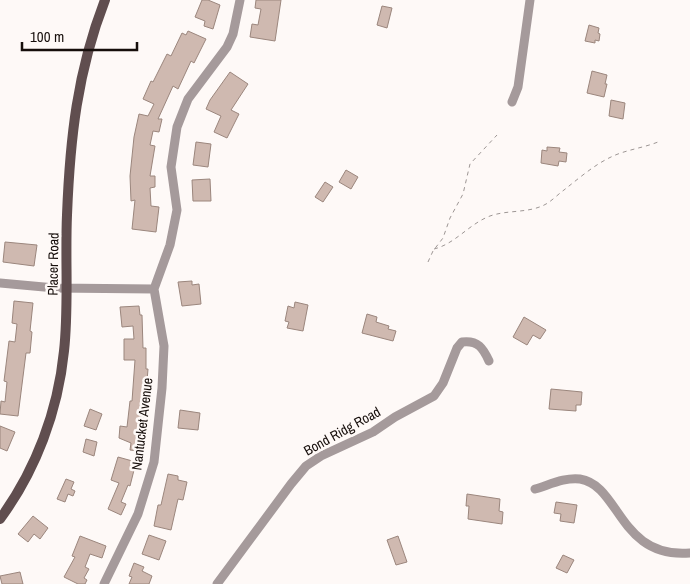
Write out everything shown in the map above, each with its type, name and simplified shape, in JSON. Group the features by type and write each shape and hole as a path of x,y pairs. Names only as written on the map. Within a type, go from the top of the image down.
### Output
{"main road":[{"name":"Placer Road","path":"0,519 21,488 32,467 47,428 59,388 64,351 67,288 68,189 76,108 81,75 105,0"}],"street":[{"path":"0,283 67,288 154,290 170,245 177,210 171,167 177,127 188,99 227,47 236,21 240,0"},
{"path":"512,102 518,87 530,0"},
{"name":"Nantucket Avenue","path":"104,584 138,514 154,462 162,388 164,346 154,290"},
{"name":"Bond Ridg Road","path":"216,584 306,466 321,456 373,432 395,417 434,396 443,383 456,348 462,342 472,341 479,345 489,361"},
{"path":"535,490 569,479 582,479 593,484 605,496 640,540 666,551 690,553"}],"path":[{"path":"428,262 463,194 470,164 497,135"},
{"path":"434,249 490,216 528,210 545,205 576,180 611,157 658,142"}],"building":[{"path":"202,0 208,0 220,5 213,29 204,26 205,21 195,17"},
{"path":"256,0 281,0 275,41 250,37 252,24 258,25 261,9 255,8"},
{"path":"382,6 392,8 387,28 377,25"},
{"path":"589,25 599,28 599,41 595,40 595,43 585,41"},
{"path":"188,31 206,39 194,63 191,61 178,89 173,86 158,119 162,119 159,132 153,131 150,145 155,146 150,176 155,176 155,187 150,188 151,206 159,207 156,232 132,229 135,200 131,201 130,176 134,137 139,114 148,116 154,104 143,99 167,54 171,56 182,33 186,35"},
{"path":"592,71 607,75 604,97 587,93"},
{"path":"230,72 248,84 231,110 239,114 227,138 214,132 221,116 206,109 210,100"},
{"path":"611,100 625,103 623,119 609,116"},
{"path":"196,142 211,144 208,167 193,165"},
{"path":"547,147 560,148 559,152 567,153 566,162 559,161 558,166 541,163 542,150 547,151"},
{"path":"346,170 358,177 351,189 339,182"},
{"path":"210,179 211,201 193,201 192,180"},
{"path":"325,182 333,187 323,202 315,197"},
{"path":"5,242 37,245 34,266 3,262"},
{"path":"192,281 192,285 199,284 201,304 182,306 178,282"},
{"path":"14,301 33,303 30,353 26,353 18,416 0,414 1,401 5,402 7,382 4,381 9,341 15,342 17,324 12,323"},
{"path":"295,302 308,305 303,331 287,328 289,322 285,321 288,306 294,308"},
{"path":"139,306 140,315 142,315 143,348 146,348 146,369 148,369 147,381 143,381 142,402 145,403 143,418 139,418 136,438 141,438 139,451 130,450 131,443 119,438 120,426 127,427 130,401 132,401 135,360 124,360 124,339 134,339 133,326 122,327 120,307"},
{"path":"367,314 377,317 376,322 389,326 388,329 396,331 393,341 362,333"},
{"path":"524,317 546,330 540,339 533,335 527,345 513,337"},
{"path":"551,389 582,392 581,405 576,405 576,411 549,409"},
{"path":"90,409 102,414 96,430 84,426"},
{"path":"180,410 200,413 198,430 178,428"},
{"path":"0,426 15,432 7,451 0,448"},
{"path":"86,439 97,442 94,456 83,452"},
{"path":"118,457 136,462 130,486 128,485 121,502 126,504 121,515 108,509 119,483 111,480"},
{"path":"168,474 178,476 178,480 187,482 183,500 178,499 171,530 154,526 158,505 161,505"},
{"path":"66,479 74,482 71,489 75,491 73,496 68,494 65,502 57,499"},
{"path":"467,494 500,499 499,511 503,512 502,524 468,519 469,506 466,506"},
{"path":"556,502 577,505 574,523 560,521 561,514 554,513"},
{"path":"33,516 48,528 40,539 34,534 28,542 18,534"},
{"path":"149,535 166,541 159,560 142,554"},
{"path":"80,536 106,546 102,558 90,554 85,567 89,569 84,578 87,580 85,584 78,584 64,577 75,557 72,556"},
{"path":"398,536 407,562 396,565 387,540"},
{"path":"563,555 574,560 567,573 556,568"},
{"path":"134,563 144,567 142,571 152,576 149,584 129,584 132,577 129,576"},
{"path":"20,572 23,584 2,584 0,576"}]}
